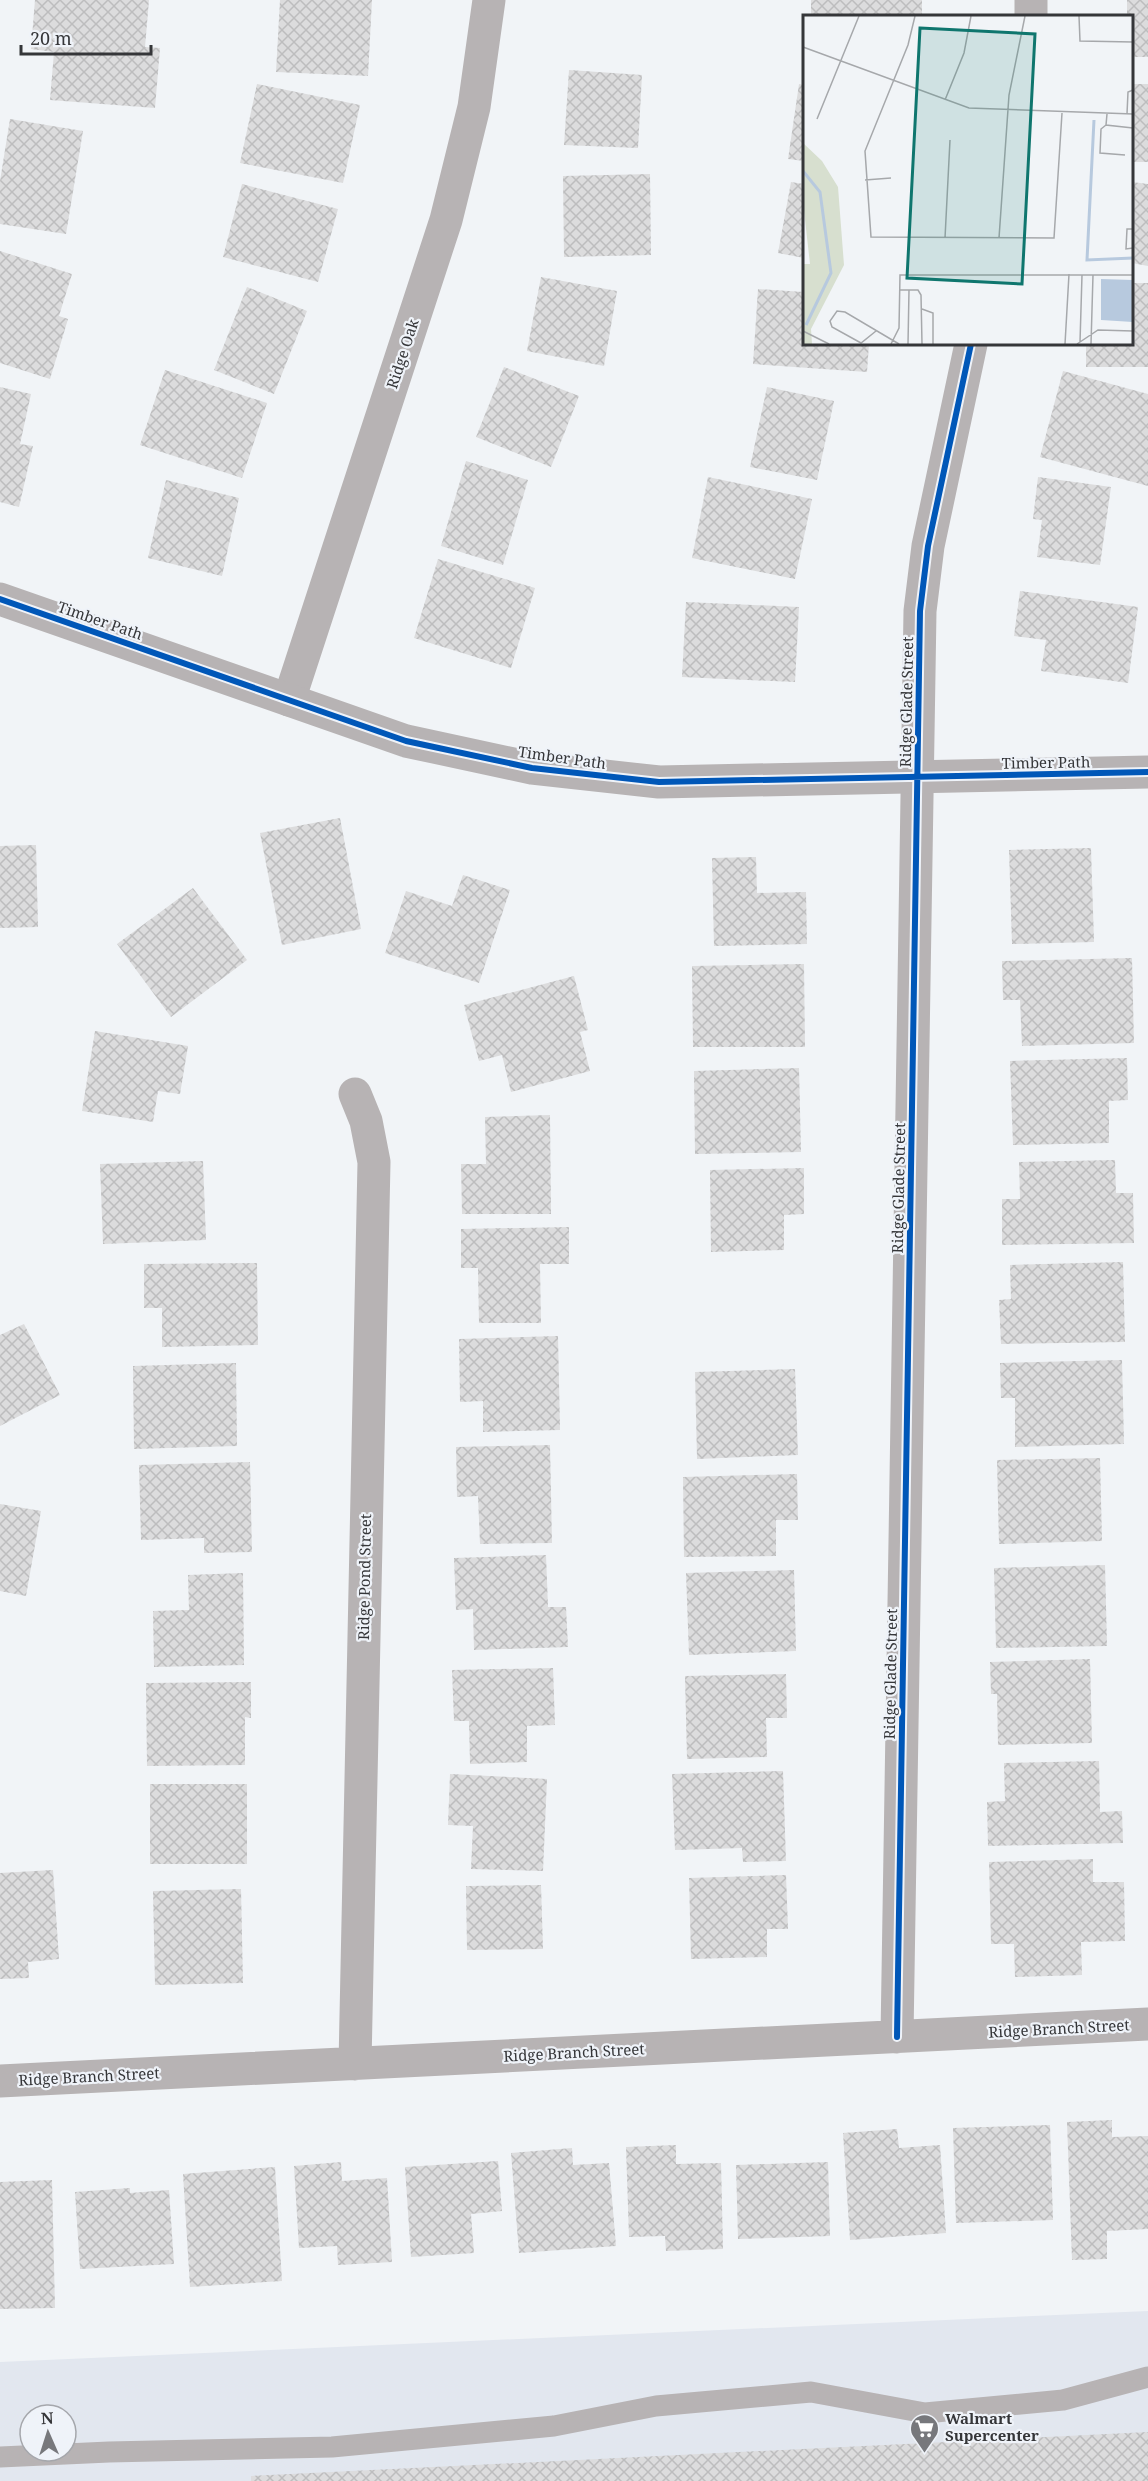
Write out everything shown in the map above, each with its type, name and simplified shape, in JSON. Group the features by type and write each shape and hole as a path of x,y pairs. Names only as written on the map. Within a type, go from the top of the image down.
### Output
{"street":[{"name":"Ridge Oak","path":"289,700 446,220 474,107 489,0"},
{"name":"Ridge Glade Street","path":"897,2037 920,611 928,546 971,345"},
{"name":"Timber Path","path":"0,599 406,741 532,768 659,782 1148,772"},
{"name":"Ridge Pond Street","path":"355,1094 366,1121 374,1162 355,2064"},
{"name":"Ridge Branch Street","path":"0,2081 1148,2024"}],"lane":[{"path":"0,2457 332,2447 554,2426 656,2406 811,2392 925,2413 1063,2400 1148,2377"}],"shaded area":[{"path":"1148,2311 1148,2481 0,2481 0,2362"}],"building":[{"path":"35,0 149,0 145,47 160,48 155,108 50,100 54,52 31,49"},
{"path":"280,0 372,0 368,76 276,72"},
{"path":"811,0 922,0 922,15 811,15"},
{"path":"1127,0 1148,0 1148,57 1133,57 1133,15 1127,15"},
{"path":"569,70 642,75 638,148 564,145"},
{"path":"257,84 360,105 343,183 240,163"},
{"path":"799,84 803,85 803,161 788,159"},
{"path":"1133,84 1148,84 1148,162 1133,162"},
{"path":"10,119 83,131 66,234 0,224 0,181"},
{"path":"650,174 651,255 564,257 563,176"},
{"path":"791,182 803,184 803,258 778,253"},
{"path":"1133,182 1148,184 1148,266 1133,263"},
{"path":"242,184 338,209 318,282 223,257"},
{"path":"0,251 72,274 59,316 68,319 50,379 0,363"},
{"path":"541,277 617,291 604,366 527,351"},
{"path":"1133,283 1148,283 1148,367 1086,367 1086,345 1133,345"},
{"path":"247,287 307,311 274,394 214,370"},
{"path":"758,289 803,292 803,345 869,345 867,372 753,364"},
{"path":"504,367 579,396 551,467 476,437"},
{"path":"165,370 267,403 242,478 140,445"},
{"path":"1063,371 1148,394 1148,486 1040,457"},
{"path":"0,387 31,394 20,444 33,446 19,507 0,502"},
{"path":"767,387 834,401 817,480 750,467"},
{"path":"466,461 528,480 503,565 441,546"},
{"path":"708,477 812,499 795,579 692,558"},
{"path":"1038,477 1111,487 1100,565 1037,557 1042,520 1033,519"},
{"path":"166,480 239,498 222,576 148,558"},
{"path":"438,559 535,588 511,668 414,638"},
{"path":"1020,591 1138,607 1128,683 1041,671 1046,640 1014,636"},
{"path":"686,602 799,607 795,682 682,677"},
{"path":"340,818 361,929 282,945 260,833"},
{"path":"36,845 38,927 0,928 0,846"},
{"path":"1091,848 1094,942 1012,944 1009,850"},
{"path":"756,857 757,893 806,892 807,944 714,946 712,858"},
{"path":"463,875 510,890 479,983 385,953 406,891 452,906"},
{"path":"193,888 247,960 171,1017 117,944"},
{"path":"1132,958 1134,1043 1022,1046 1020,1000 1003,1000 1002,961"},
{"path":"804,964 805,1047 693,1047 692,966"},
{"path":"574,976 588,1030 580,1032 590,1071 511,1092 502,1055 479,1061 464,1005"},
{"path":"95,1031 188,1046 180,1094 158,1091 153,1122 82,1111"},
{"path":"1127,1058 1128,1100 1109,1101 1109,1143 1013,1145 1010,1061"},
{"path":"799,1068 801,1152 695,1154 694,1071"},
{"path":"550,1115 551,1214 462,1214 461,1164 486,1164 485,1117"},
{"path":"1115,1160 1116,1193 1133,1193 1134,1243 1002,1245 1002,1199 1020,1199 1019,1162"},
{"path":"203,1161 206,1240 103,1244 100,1164"},
{"path":"804,1168 804,1214 784,1215 784,1250 711,1252 710,1170"},
{"path":"569,1227 569,1264 540,1264 541,1323 479,1323 478,1268 461,1268 461,1229"},
{"path":"1123,1262 1125,1342 1001,1344 999,1300 1011,1299 1010,1265"},
{"path":"257,1263 258,1345 162,1347 162,1308 144,1308 144,1264"},
{"path":"24,1324 60,1395 0,1426 0,1335"},
{"path":"558,1336 560,1430 483,1432 483,1401 460,1402 459,1339"},
{"path":"1122,1360 1124,1444 1015,1447 1015,1398 1001,1398 1000,1363"},
{"path":"236,1363 237,1446 134,1449 133,1366"},
{"path":"795,1369 798,1455 697,1459 695,1372"},
{"path":"550,1445 552,1543 480,1544 478,1496 457,1497 456,1447"},
{"path":"1100,1458 1102,1541 999,1544 997,1460"},
{"path":"250,1462 252,1552 204,1553 204,1538 141,1540 139,1465"},
{"path":"797,1474 798,1520 776,1520 776,1556 684,1557 683,1477"},
{"path":"0,1504 41,1511 26,1596 0,1591"},
{"path":"546,1555 548,1607 566,1607 568,1647 474,1650 473,1609 456,1610 454,1558"},
{"path":"1105,1565 1107,1646 996,1648 994,1568"},
{"path":"794,1570 796,1651 689,1655 686,1573"},
{"path":"243,1573 244,1665 154,1667 153,1611 189,1610 188,1575"},
{"path":"1090,1659 1092,1743 998,1745 997,1694 991,1694 990,1662"},
{"path":"553,1668 555,1725 527,1726 527,1762 470,1764 469,1721 454,1721 452,1670"},
{"path":"786,1674 787,1718 766,1718 767,1757 687,1759 685,1676"},
{"path":"251,1682 251,1718 245,1717 245,1765 147,1766 146,1683"},
{"path":"1099,1761 1100,1812 1122,1811 1123,1843 988,1846 987,1802 1005,1801 1004,1763"},
{"path":"783,1771 786,1861 743,1862 742,1848 675,1850 672,1774"},
{"path":"450,1774 547,1779 543,1871 471,1869 473,1826 448,1825"},
{"path":"150,1784 247,1784 247,1864 150,1864"},
{"path":"1093,1859 1093,1882 1124,1882 1125,1941 1081,1942 1082,1975 1015,1977 1014,1944 991,1944 989,1862"},
{"path":"53,1870 59,1959 28,1962 29,1978 0,1979 0,1873"},
{"path":"786,1875 788,1929 767,1929 767,1957 691,1959 689,1878"},
{"path":"541,1885 543,1949 467,1950 466,1886"},
{"path":"241,1889 243,1983 155,1985 153,1891"},
{"path":"1112,2120 1112,2137 1148,2136 1148,2229 1107,2231 1107,2259 1072,2260 1067,2122"},
{"path":"1050,2125 1053,2220 956,2223 953,2128"},
{"path":"897,2129 899,2148 940,2145 946,2233 850,2240 843,2133"},
{"path":"676,2145 676,2164 721,2163 723,2249 666,2251 665,2236 629,2237 626,2147"},
{"path":"572,2148 573,2165 609,2163 616,2246 519,2253 511,2153"},
{"path":"498,2161 502,2211 471,2214 474,2253 411,2257 405,2167"},
{"path":"341,2162 342,2181 387,2178 392,2262 338,2265 337,2246 299,2248 294,2166"},
{"path":"828,2162 830,2236 738,2239 736,2165"},
{"path":"275,2167 282,2281 190,2287 183,2174"},
{"path":"52,2180 55,2308 0,2309 0,2182"},
{"path":"130,2188 130,2193 169,2190 174,2264 80,2269 75,2192"},
{"name":"Walmart Supercenter","path":"1148,2432 1148,2481 251,2481 251,2476"}],"cycle path":[{"path":"897,2037 920,611 928,546 971,345"},
{"path":"0,599 406,741 532,768 659,782 1148,772"}],"place":[{"name":"Walmart Supercenter","path":"924,2454"}]}
